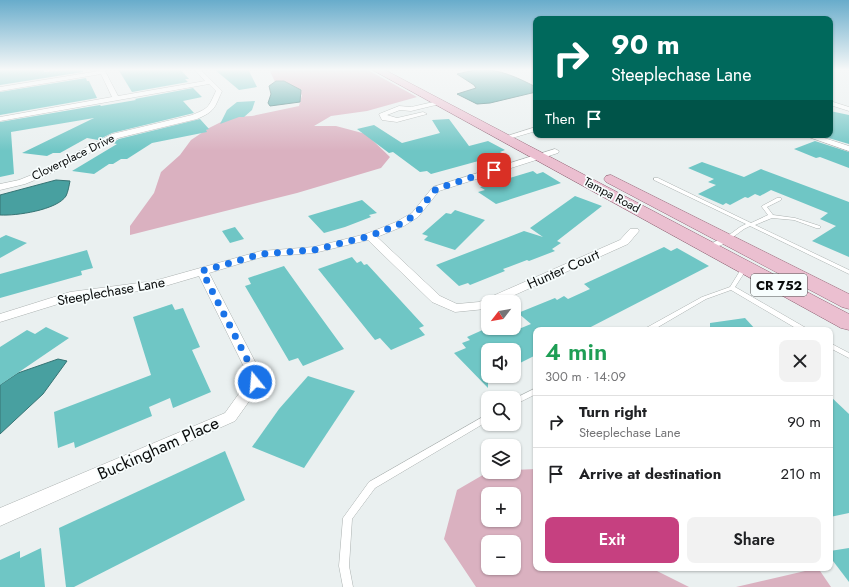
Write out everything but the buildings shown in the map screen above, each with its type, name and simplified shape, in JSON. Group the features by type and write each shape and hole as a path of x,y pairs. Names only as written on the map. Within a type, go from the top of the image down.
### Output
{"main road":[{"name":"Tampa Road","path":"426,96 506,132 542,144 709,248 849,323"},
{"path":"450,96 487,115"},
{"name":"Tampa Road","path":"506,132 522,133 849,302"}],"street":[{"path":"0,119 130,96"},
{"name":"Cloverplace Drive","path":"0,186 22,182 42,174 115,136 194,117 210,110 217,96"},
{"path":"833,103 849,100"},
{"path":"423,114 397,120 390,119 383,114 399,108 411,110 434,101"},
{"path":"833,104 849,109"},
{"path":"815,138 849,150"},
{"name":"Steeplechase Lane","path":"0,318 70,296 155,286 261,254 314,250 370,236 400,224 415,215 436,189 542,144"},
{"name":"Hunter Court","path":"505,295 624,242 634,231"},
{"name":"Hunter Court","path":"370,236 436,299 455,308 481,306"},
{"path":"709,248 727,239"},
{"name":"Buckingham Place","path":"0,517 230,417 255,382 255,375 202,271"}],"lane":[{"path":"656,179 849,272"},
{"path":"771,216 764,208 778,199"},
{"path":"727,239 742,228 771,216 795,219 818,227"},
{"path":"653,327 704,298 732,288 746,267"},
{"path":"732,288 799,327"},
{"path":"833,347 849,356"},
{"path":"521,398 533,392"},
{"path":"348,587 344,566 348,518 372,485 481,421"}],"shaded area":[{"path":"302,96 417,97 367,111 331,116 314,126 336,126 366,134 390,157 381,168 297,193 130,235 130,226 154,193 161,172 180,155 191,140 209,128 231,117 252,116 299,106"},
{"path":"533,469 533,571 657,571 689,587 476,587 444,539 457,490 481,476 481,479 521,479 521,470"},
{"path":"805,571 820,571 831,587 736,587"}],"water":[{"path":"270,96 300,96 300,102 270,106 268,103"},
{"path":"462,96 518,96 490,103 477,104"},
{"path":"56,180 70,181 67,194 61,201 36,211 0,215 0,195"},
{"path":"58,359 67,361 43,394 0,434 0,385 18,373"}],"route":[{"path":"255,382 255,375 202,271 261,254 314,250 370,236 400,224 415,215 436,189 449,183 494,170"}]}
